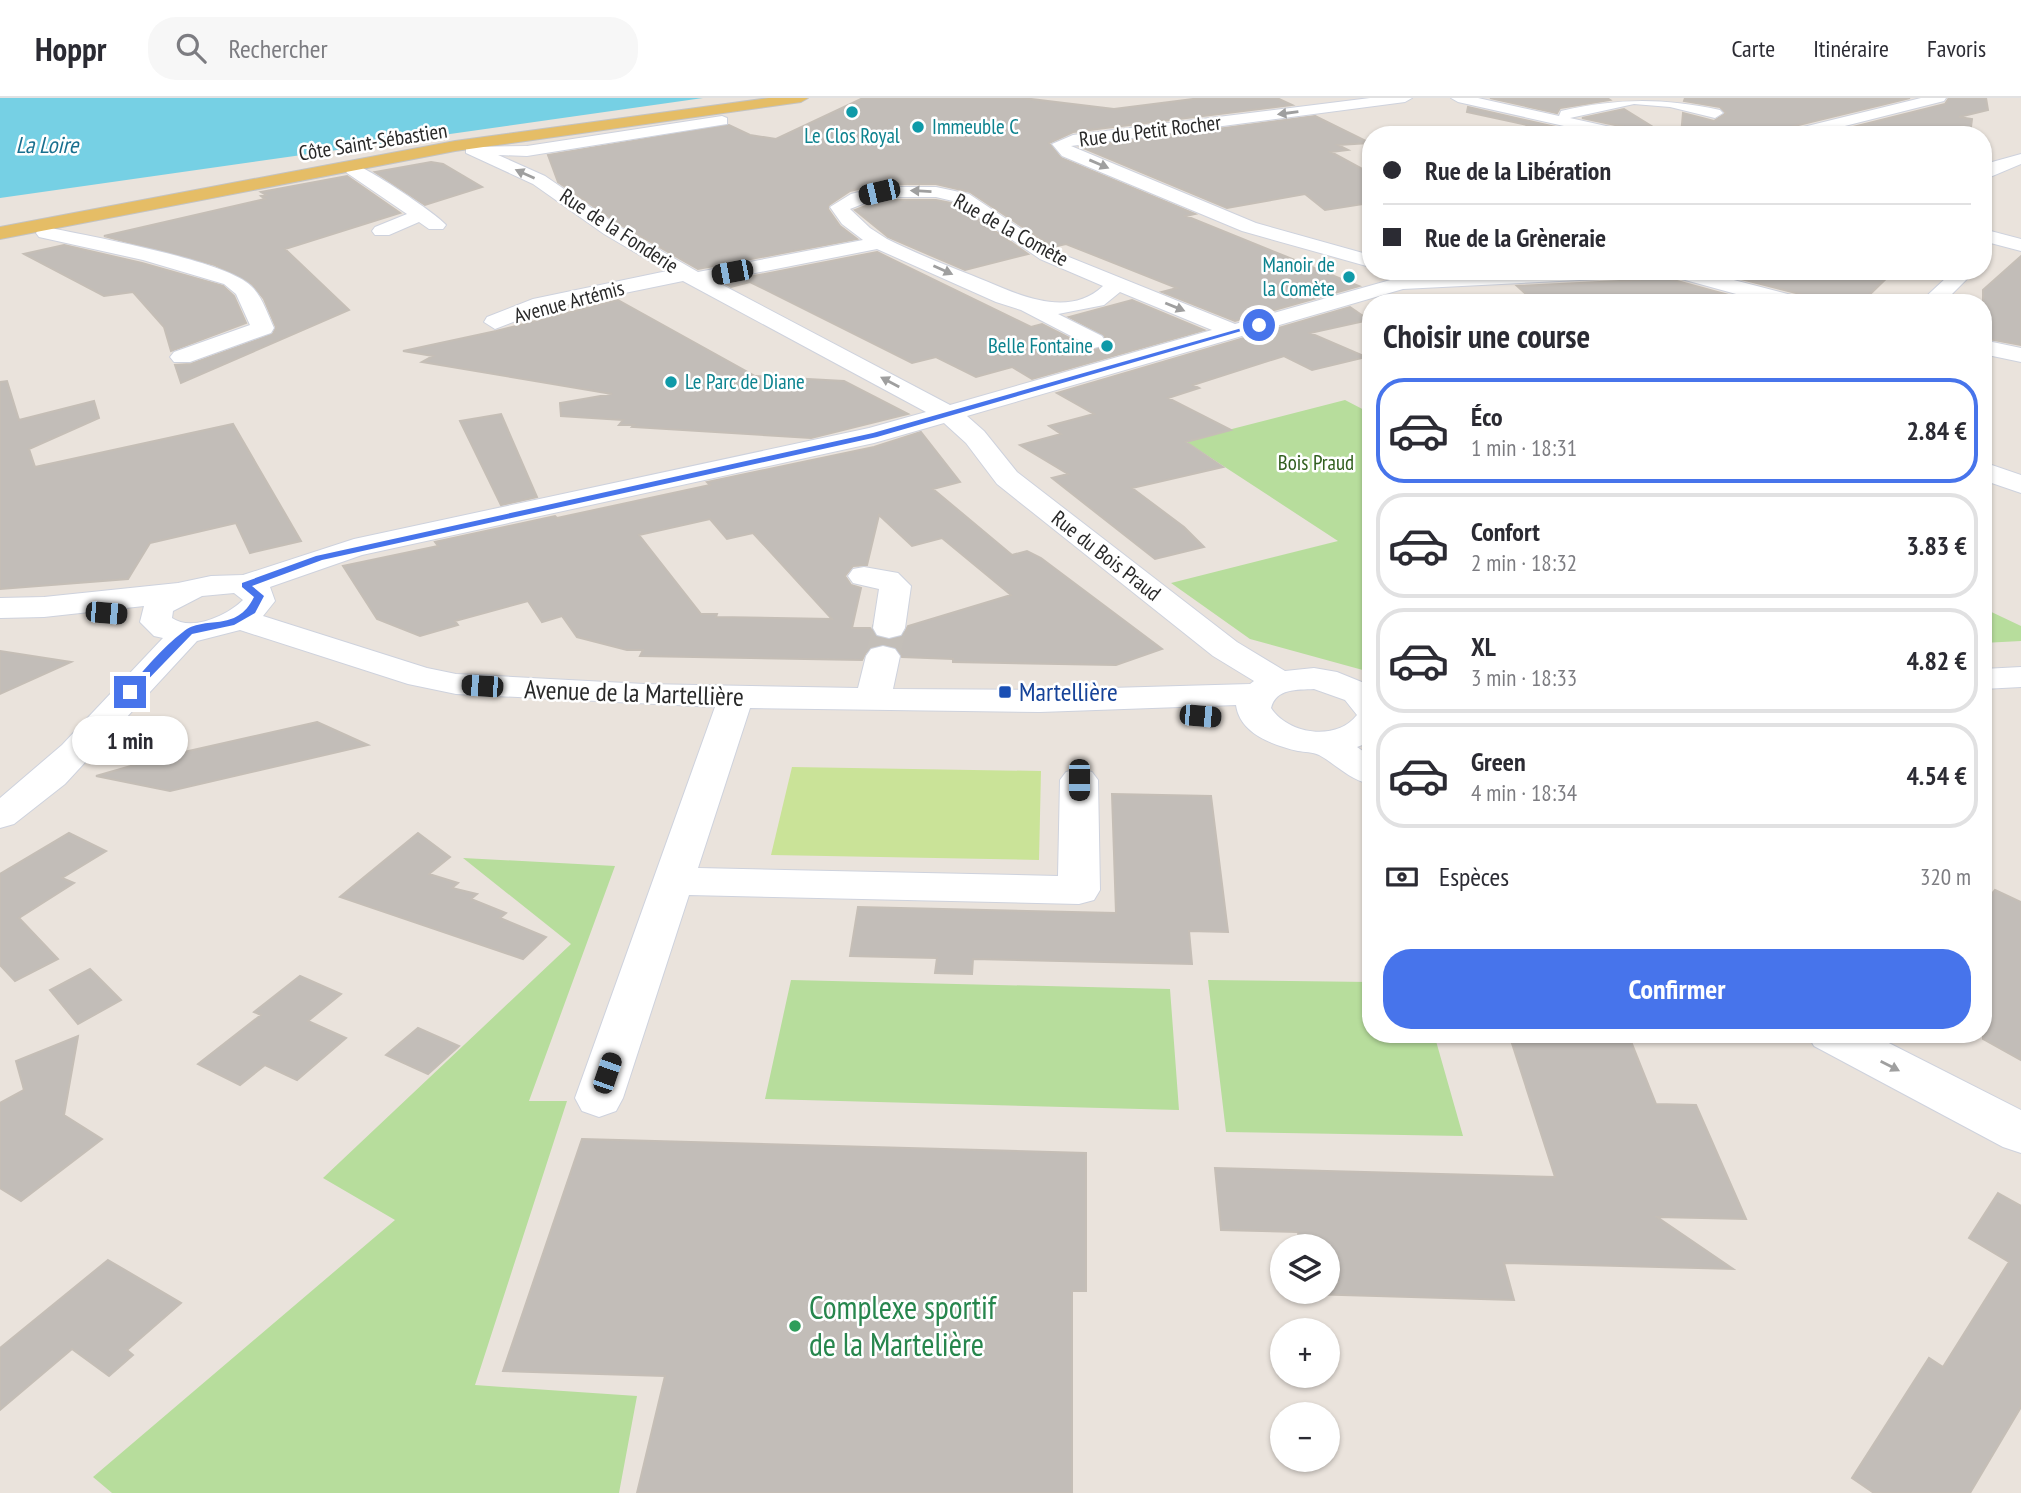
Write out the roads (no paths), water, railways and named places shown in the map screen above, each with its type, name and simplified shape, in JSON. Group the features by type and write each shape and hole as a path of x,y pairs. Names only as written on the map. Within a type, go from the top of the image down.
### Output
{"main road":[{"path":"429,150 472,150 801,98"},
{"path":"429,150 629,124"},
{"name":"Côte Saint-Sébastien","path":"0,240 180,200 429,150"},
{"name":"Côte Saint-Sébastien","path":"282,180 472,150"},
{"name":"Côte Saint-Sébastien","path":"0,233 48,228"}],"street":[{"name":"Rue du Petit Rocher","path":"1362,259 1249,226 1068,152 1060,144 1405,98"},
{"path":"1458,98 1590,126"},
{"path":"1824,126 1939,98"},
{"path":"1554,117 1633,100 1670,103 1715,113"},
{"path":"1851,102 1893,109"},
{"path":"472,150 527,151 722,121"},
{"path":"1839,122 1857,126"},
{"path":"1992,152 2021,147"},
{"name":"Rue de la Fonderie","path":"472,150 539,180 611,230 690,277 950,415"},
{"path":"1992,154 2021,159"},
{"path":"1992,168 2021,159"},
{"path":"353,169 429,219 382,230"},
{"name":"Rue de la Comète","path":"1094,341 1021,304 880,243 846,219 839,207 857,198 879,192 936,192 963,198 1047,255 1236,332"},
{"path":"48,228 231,280 244,291 263,328 182,357"},
{"path":"1992,237 2021,245"},
{"path":"690,277 880,243"},
{"name":"Avenue Artémis","path":"495,322 541,304 690,277"},
{"path":"0,608 44,607 183,592 213,584 246,585 354,548 680,479 950,415 1236,332 1392,280"},
{"path":"1708,280 1761,294"},
{"path":"1940,294 1956,280"},
{"name":"Rue de la Comète","path":"1021,304 1059,306 1089,302 1107,295 1114,287 1113,282"},
{"path":"1992,349 2021,355"},
{"name":"Rue du Bois Praud","path":"950,415 975,437 1007,478 1225,649 1265,699 1290,738 1324,742"},
{"path":"1992,474 2021,485"},
{"path":"864,576 887,580 895,586 873,699"},
{"path":"44,607 154,617 165,629 188,632 238,620 259,601 256,591 246,585"},
{"path":"154,617 163,603 183,592"},
{"name":"Avenue de la Martellière","path":"238,620 420,677 456,684 644,695 1040,701 1136,713 1265,699 1319,679 1362,707"},
{"path":"0,816 38,789 63,766 188,632"},
{"path":"1992,679 2021,677"},
{"path":"599,1098 736,697"},
{"path":"1324,742 1352,737 1362,721"},
{"path":"1324,742 1362,768"},
{"path":"673,881 1079,890 1079,780"},
{"path":"1847,1043 2021,1133"}],"water":[{"name":"La Loire","path":"0,98 703,98 0,198"}],"tunnel":[{"path":"883,656 889,628"}],"place":[{"name":"Le Clos Royal","path":"852,112"},
{"name":"Immeuble C","path":"918,127"},
{"name":"Manoir de la Comète","path":"1349,277"},
{"name":"Belle Fontaine","path":"1107,346"},
{"name":"Le Parc de Diane","path":"671,382"},
{"name":"Martellière","path":"1005,692"},
{"name":"Complexe sportif de la Martelière","path":"795,1326"}],"park label":[{"name":"Bois Praud","path":"1316,463"}]}
